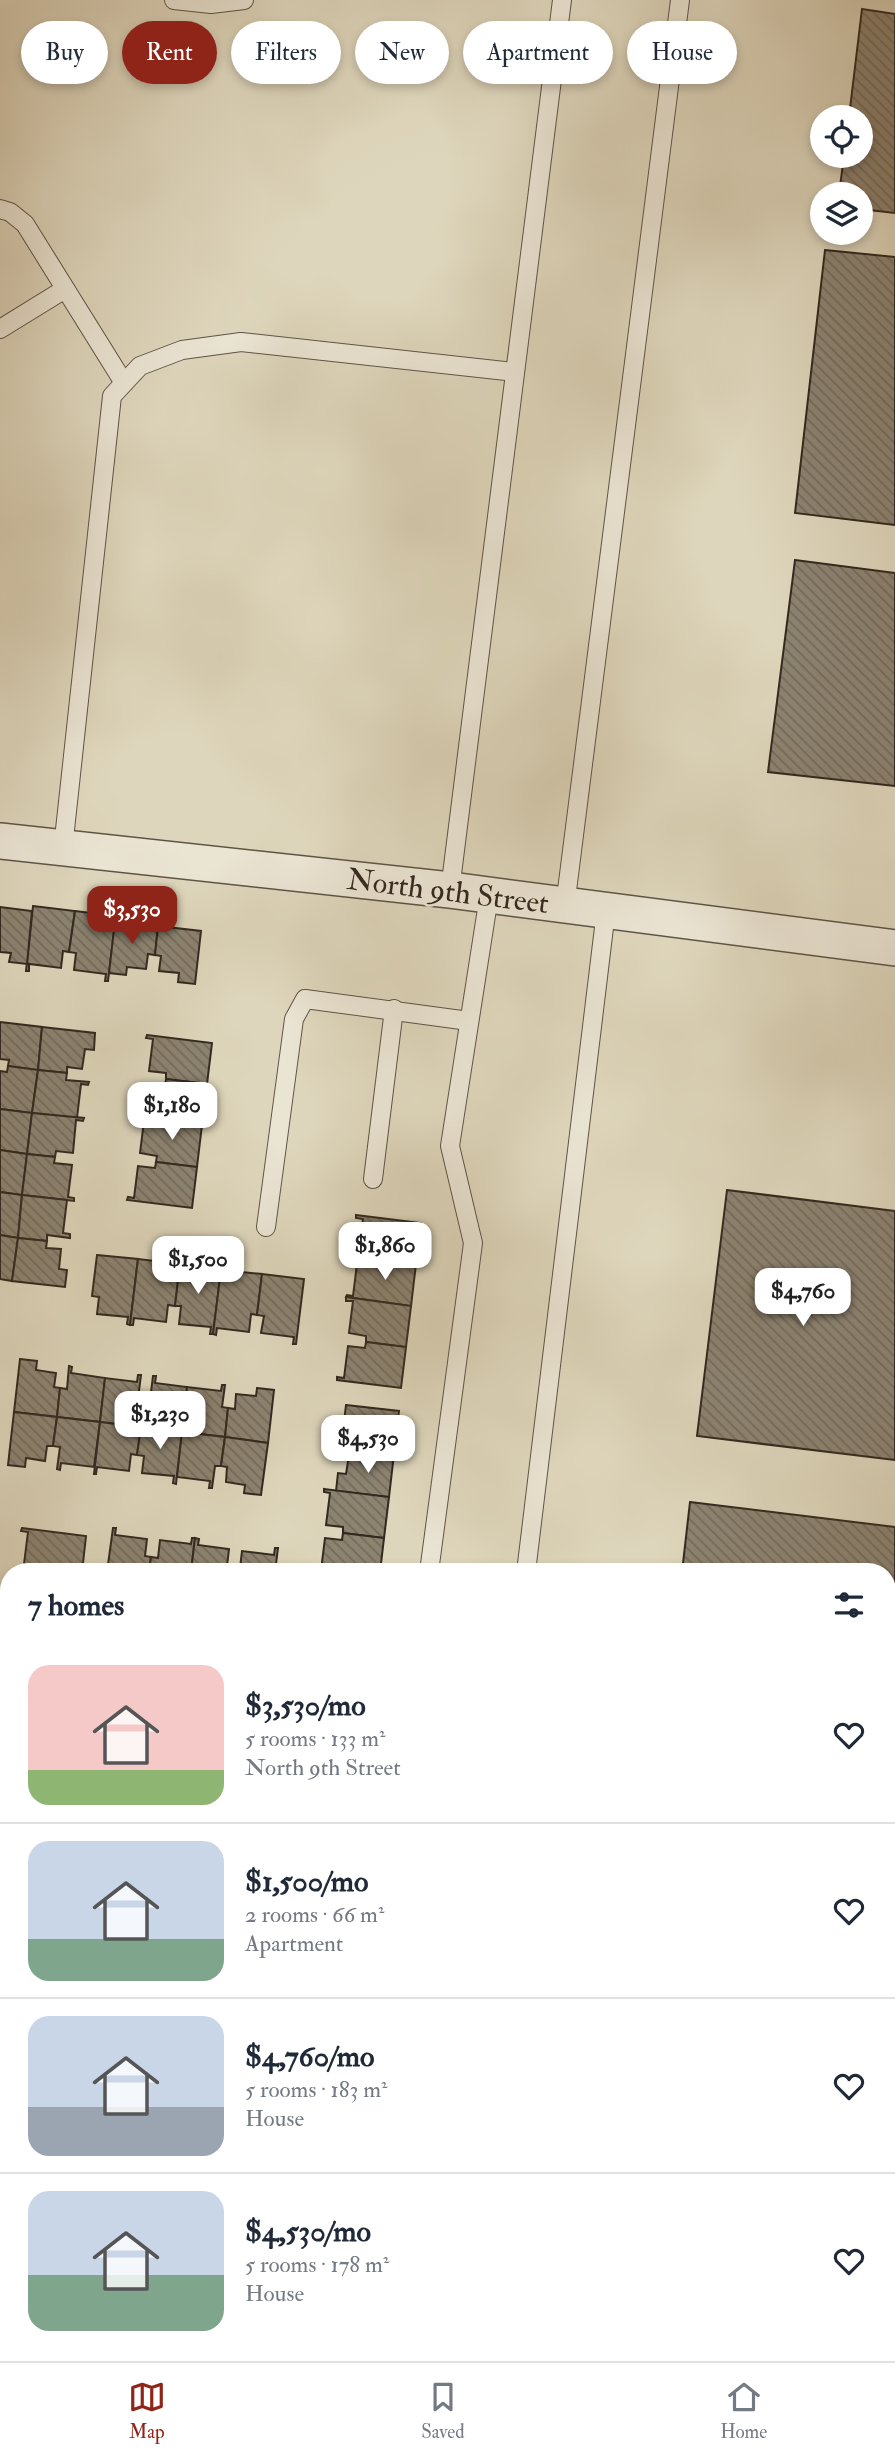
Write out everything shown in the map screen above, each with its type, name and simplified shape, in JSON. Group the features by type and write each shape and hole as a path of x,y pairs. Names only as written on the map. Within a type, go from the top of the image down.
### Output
{"street":[{"name":"North 9th Street","path":"0,841 450,890 895,948"}],"lane":[{"path":"174,0 211,4 244,0"},
{"path":"450,890 562,0"},
{"path":"565,906 680,0"},
{"path":"0,209 10,212 25,224 124,383"},
{"path":"0,329 65,289"},
{"path":"63,848 112,396 140,366 182,350 241,342 515,372"},
{"path":"430,1563 473,1243 450,1146 489,896"},
{"path":"527,1563 606,911"},
{"path":"266,1227 294,1019 305,999 469,1021"},
{"path":"373,1179 394,1009"}],"building":[{"path":"862,9 895,14 895,213 873,210 873,182 841,182 842,168 873,168 873,105 850,105"},
{"path":"825,250 895,257 895,525 795,513"},
{"path":"795,560 895,573 895,786 768,772"},
{"path":"33,906 75,911 69,952 63,951 61,968 29,964 29,971 26,971"},
{"path":"0,907 32,911 27,964 9,962 11,953 0,952"},
{"path":"75,911 116,916 108,981 105,981 106,974 74,970 76,953 69,952"},
{"path":"115,921 158,926 155,955 148,954 146,969 127,967 126,975 109,973"},
{"path":"158,926 201,931 195,984 178,982 179,973 159,971 161,956 155,955"},
{"path":"0,1022 42,1027 38,1070 8,1066 9,1060 0,1059"},
{"path":"42,1027 95,1033 94,1050 85,1049 82,1069 67,1067 67,1073 38,1070"},
{"path":"147,1035 212,1043 207,1084 166,1079 166,1073 149,1071 153,1039 146,1038"},
{"path":"8,1066 38,1070 32,1113 0,1109 0,1071 7,1072"},
{"path":"38,1070 67,1073 66,1080 89,1082 88,1085 81,1084 77,1118 32,1113"},
{"path":"166,1079 207,1084 202,1125 137,1118 138,1115 144,1116 148,1084 165,1086"},
{"path":"0,1109 32,1113 27,1154 0,1150"},
{"path":"32,1113 84,1118 83,1121 76,1120 73,1153 56,1151 55,1157 27,1154"},
{"path":"137,1118 202,1125 197,1167 156,1162 157,1156 140,1153 144,1121"},
{"path":"0,1150 27,1154 22,1195 0,1192"},
{"path":"27,1154 55,1157 54,1163 72,1165 68,1197 74,1198 74,1201 22,1195"},
{"path":"156,1162 197,1167 192,1208 127,1200 128,1197 134,1198 138,1166 155,1168"},
{"path":"727,1190 895,1211 895,1460 697,1436"},
{"path":"0,1192 22,1195 18,1238 0,1235"},
{"path":"22,1195 67,1200 63,1233 70,1234 70,1238 47,1235 47,1241 18,1238"},
{"path":"356,1215 421,1223 416,1264 375,1259 376,1253 359,1251 363,1219 356,1218"},
{"path":"0,1235 18,1238 12,1281 0,1279"},
{"path":"18,1238 47,1241 46,1248 61,1249 59,1269 67,1270 65,1287 12,1281"},
{"path":"97,1255 138,1259 130,1325 127,1324 128,1317 97,1314 99,1297 92,1296"},
{"path":"138,1259 180,1264 175,1306 168,1305 166,1322 134,1318 133,1325 130,1325"},
{"path":"375,1259 416,1264 411,1306 346,1297 353,1296 357,1264 374,1266"},
{"path":"180,1264 221,1270 213,1334 210,1334 211,1327 179,1324 181,1306 175,1306"},
{"path":"221,1270 262,1274 257,1315 251,1314 249,1332 217,1328 216,1335 213,1334"},
{"path":"262,1274 304,1279 296,1344 293,1344 294,1337 261,1333 264,1316 257,1315"},
{"path":"346,1297 411,1306 406,1347 366,1342 366,1336 349,1333 353,1301 346,1301"},
{"path":"366,1342 406,1347 401,1388 337,1380 337,1377 344,1378 348,1346 365,1348"},
{"path":"20,1359 37,1361 36,1370 56,1373 54,1387 60,1388 57,1417 14,1412"},
{"path":"69,1366 72,1367 71,1373 105,1378 100,1422 57,1417 60,1388 67,1389"},
{"path":"138,1375 141,1375 138,1399 144,1400 141,1427 100,1422 105,1378 137,1382"},
{"path":"153,1376 156,1376 155,1383 187,1387 182,1432 141,1427 144,1400 150,1400"},
{"path":"222,1385 225,1385 222,1407 228,1408 225,1437 182,1432 187,1387 221,1391"},
{"path":"257,1388 274,1390 268,1443 225,1437 228,1408 235,1409 236,1394 256,1396"},
{"path":"346,1405 399,1411 394,1454 364,1451 365,1444 350,1442 353,1423 344,1422"},
{"path":"14,1412 57,1417 53,1446 47,1446 45,1461 26,1458 25,1467 8,1465"},
{"path":"57,1417 100,1422 94,1467 61,1463 60,1470 57,1469 60,1447 53,1446"},
{"path":"100,1422 141,1427 137,1455 131,1454 129,1471 97,1467 94,1474"},
{"path":"141,1427 182,1432 176,1484 173,1483 174,1476 142,1473 144,1456 137,1455"},
{"path":"182,1432 225,1437 221,1466 215,1466 212,1488 209,1488 210,1481 177,1477"},
{"path":"225,1437 268,1443 261,1495 244,1493 245,1485 226,1482 227,1467 221,1466"},
{"path":"364,1451 394,1454 389,1497 336,1491 338,1473 346,1474 349,1455 364,1457"},
{"path":"324,1489 389,1497 384,1538 343,1533 343,1527 326,1525 330,1493 324,1492"},
{"path":"690,1502 895,1527 895,1563 683,1563"},
{"path":"22,1528 86,1536 83,1563 24,1563 28,1532 21,1531"},
{"path":"113,1528 116,1528 115,1535 147,1539 145,1556 151,1557 150,1563 108,1563"},
{"path":"343,1533 384,1538 381,1563 322,1563 325,1538 342,1540"},
{"path":"192,1538 195,1538 192,1563 150,1563 151,1557 158,1558 160,1540 191,1544"},
{"path":"195,1538 199,1539 198,1545 229,1549 227,1563 192,1563"},
{"path":"275,1548 278,1548 276,1563 241,1563 242,1551 274,1555"}]}
